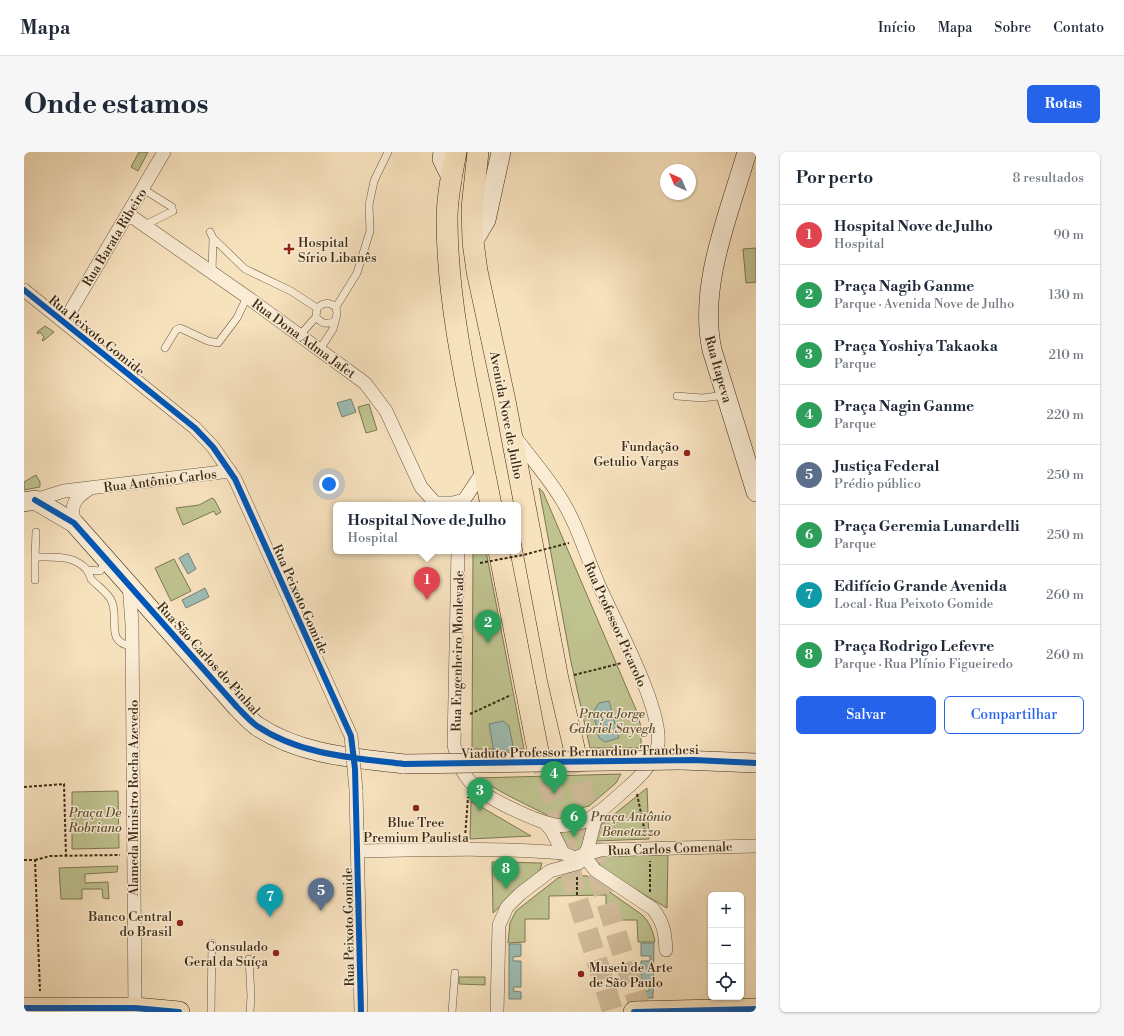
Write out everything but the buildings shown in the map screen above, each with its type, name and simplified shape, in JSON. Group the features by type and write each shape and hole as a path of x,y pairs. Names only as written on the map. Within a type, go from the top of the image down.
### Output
{"main road":[{"path":"456,152 447,218 448,246 456,322 489,502"},
{"name":"Avenida Nove de Julho","path":"478,152 472,208 473,242 477,271 510,430 558,679 575,752"},
{"path":"500,554 538,751"},
{"path":"634,1012 744,1007"},
{"path":"24,1008 179,1012"}],"street":[{"name":"Rua Barata Ribeiro","path":"64,322 164,152"},
{"path":"443,152 442,159 452,179"},
{"path":"473,242 486,220 501,152"},
{"name":"Rua Itapeva","path":"747,152 709,291 708,332 756,492"},
{"name":"Rua Dona Adma Jafet","path":"128,214 247,296 354,373 373,391 386,411 415,476 434,502"},
{"name":"Rua Peixoto Gomide","path":"24,290 195,428 213,447 230,471 350,736 356,790 361,1012"},
{"name":"Rua Professor Picarolo","path":"510,430 560,497 654,710 658,732 658,745 654,759 631,785 597,813 585,821 571,824 557,825 545,823"},
{"path":"463,502 484,470"},
{"name":"Rua Antônio Carlos","path":"29,501 64,492 230,471"},
{"name":"Rua Antônio Carlos","path":"74,523 72,510 73,503 79,496 90,489"},
{"name":"Rua São Carlos do Pinhal","path":"29,501 74,523 232,702 256,726 283,740 304,748 358,759 404,764"},
{"name":"Rua Engenheiro Monlevade","path":"458,554 454,745 458,762 468,780 479,789 496,800 545,823"},
{"name":"Alameda Ministro Rocha Azevedo","path":"129,584 132,646 135,1010"},
{"name":"Viaduto Professor Bernardino Tranchesi","path":"404,764 687,760 756,762"},
{"path":"497,1012 499,925 507,907 520,894 554,869 574,866 579,863 584,856 597,813"},
{"path":"545,823 552,831 563,853"},
{"name":"Rua Carlos Comenale","path":"584,856 600,850 756,846"},
{"path":"358,851 489,850 563,853 574,858 584,856"},
{"path":"584,856 595,870 649,907 660,918 664,928 666,950"}],"lane":[{"path":"320,349 333,329 336,307 357,273 370,231 369,205 374,181 388,152"},
{"path":"143,189 172,209 145,225"},
{"path":"212,273 212,235 246,269 292,291 317,308"},
{"path":"165,348 176,330 180,328 208,341 218,343 237,318 247,296"},
{"path":"300,335 316,317 317,308 322,303 330,303 336,307"},
{"path":"316,317 321,323 328,324 335,321"},
{"path":"678,396 702,398 726,395"},
{"path":"36,532 36,580"},
{"path":"35,557 68,558 88,570 100,571 108,561"},
{"path":"88,570 91,578 110,598 113,604 115,636 118,642 124,645 132,646"},
{"path":"211,1012 212,943"},
{"path":"249,959 251,996 250,1012"},
{"path":"452,1012 455,973"}],"path":[{"path":"480,563 523,555 569,543"},
{"path":"558,679 623,663"},
{"path":"470,714 516,693"},
{"path":"24,787 64,784 66,856"},
{"path":"631,785 636,791 648,848 649,907"},
{"path":"465,843 468,797"},
{"path":"24,860 35,860 50,856 120,855"},
{"path":"35,860 40,991"},
{"path":"577,873 577,895"},
{"path":"616,972 623,972 623,962"}],"green space":[{"path":"139,152 148,152 138,171 131,167"},
{"path":"756,248 756,282 746,283 743,249"},
{"path":"45,326 54,332 43,341 42,340 44,337 40,332 38,334 37,332"},
{"path":"369,404 377,430 366,433 358,407"},
{"path":"36,475 40,482 40,487 24,490 24,482"},
{"name":"Praça Jorge Gabriel Sayegh","path":"539,488 543,492 637,712 641,727 641,748 590,748 571,662"},
{"path":"212,498 221,512 216,515 214,511 183,525 176,508 199,505"},
{"path":"473,554 487,554 524,749 472,749"},
{"path":"174,559 191,591 171,601 155,568"},
{"path":"621,774 616,783 589,806 549,816 477,778"},
{"name":"Praça Antônio Benetazzo","path":"647,788 649,839 596,841 597,828"},
{"name":"Praça De Robriano","path":"118,791 119,848 72,849 72,792"},
{"path":"471,801 531,836 470,839"},
{"path":"586,825 585,842 581,852 568,851 559,829"},
{"path":"668,853 667,908 601,869 597,856"},
{"path":"492,862 542,863 540,870 493,913"},
{"path":"118,866 117,872 85,874 85,883 108,882 109,899 103,898 102,889 82,889 82,899 61,899 59,868"},
{"path":"567,875 587,876 641,914 651,927 655,942 638,942 637,920 606,920 606,895 549,896 549,919 525,919 525,942 508,943 510,923 516,911 558,878"},
{"path":"459,977 485,977 485,985 459,984"}],"water":[{"path":"351,399 356,412 342,417 337,403"},
{"path":"188,553 196,569 188,574 179,558"},
{"path":"205,588 209,597 186,608 182,600"},
{"path":"609,701 619,738 605,742 599,738 593,712 599,703"},
{"path":"503,721 509,726 513,746 509,751 494,753 489,724"},
{"path":"641,943 654,943 653,998 641,998 641,991 649,991 649,987 641,986 641,961 650,961 650,956 641,956"},
{"path":"509,944 521,944 521,956 513,957 513,961 521,961 521,987 514,987 513,991 521,992 521,999 509,999"}],"tunnel":[{"path":"538,751 561,823 575,891 613,1012"},
{"path":"575,752 599,878 641,1012"}],"cycle path":[{"path":"24,290 195,428 213,447 235,479 351,736 355,769 361,1012"},
{"path":"35,500 74,523 249,719 257,726 274,736 291,743 328,754 404,764 694,760 756,763"},
{"path":"24,1008 135,1008 179,1012"},
{"path":"634,1012 756,1009"}],"place":[{"name":"Hospital Sírio Libanês","path":"289,249"},
{"name":"Fundação Getulio Vargas","path":"687,453"},
{"name":"Hospital Nove de Julho","path":"427,600"},
{"name":"Praça Nagib Ganme","path":"488,643"},
{"name":"Praça Nagin Ganme","path":"554,794"},
{"name":"Blue Tree Premium Paulista","path":"416,808"},
{"name":"Praça Yoshiya Takaoka","path":"480,811"},
{"name":"Praça Geremia Lunardelli","path":"574,837"},
{"name":"Praça Rodrigo Lefevre","path":"506,889"},
{"name":"Justiça Federal","path":"321,911"},
{"name":"Edifício Grande Avenida","path":"270,917"},
{"name":"Banco Central do Brasil","path":"180,923"},
{"name":"Consulado Geral da Suíça","path":"276,953"},
{"name":"Museu de Arte de São Paulo","path":"581,974"}]}
